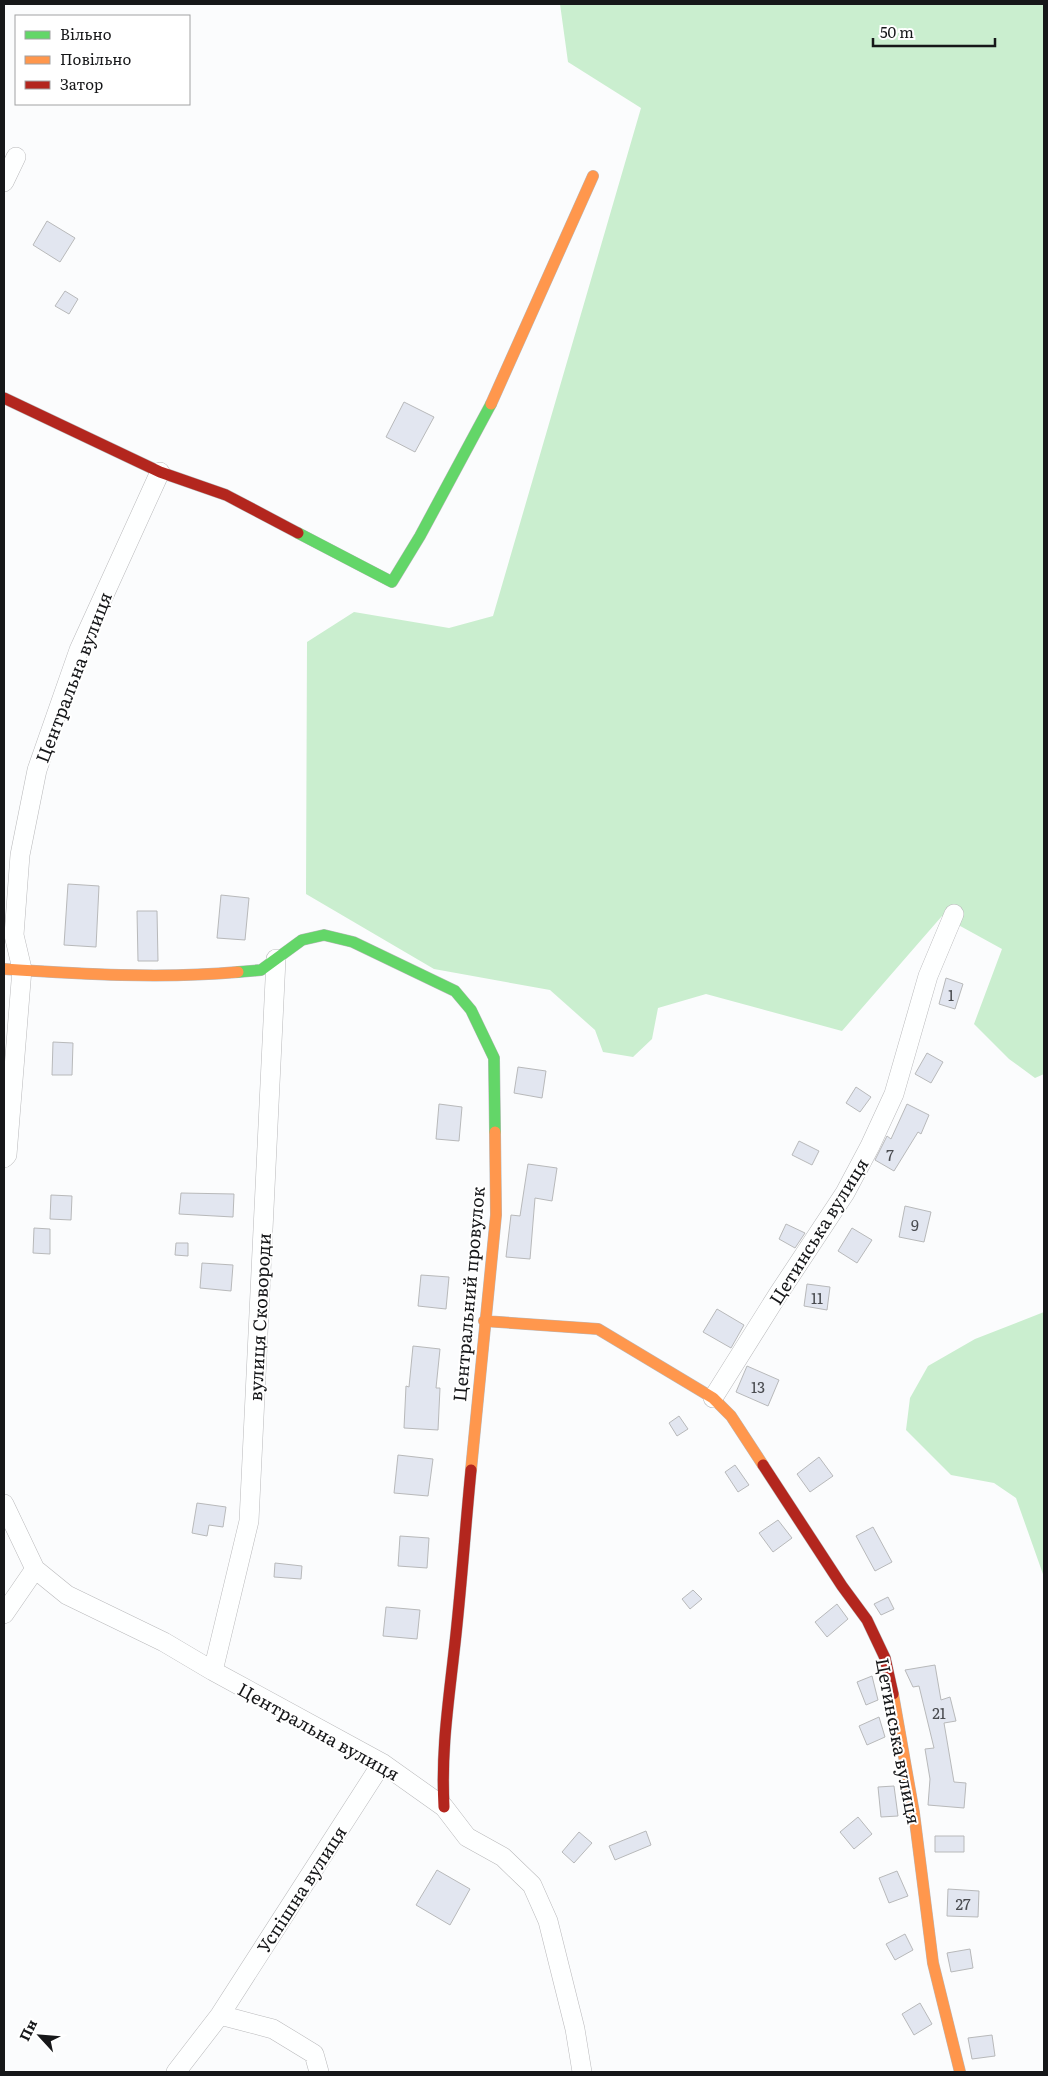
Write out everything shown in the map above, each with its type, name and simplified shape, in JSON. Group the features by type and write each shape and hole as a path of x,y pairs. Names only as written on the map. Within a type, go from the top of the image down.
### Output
{"street":[{"path":"4,182 16,156"},
{"path":"4,398 160,472 226,495 392,582 420,536 493,401 593,176"},
{"name":"Центральна вулиця","path":"4,1158 7,1155 14,935 20,855 37,770 79,650 160,472"},
{"name":"Цетинська вулиця","path":"713,1398 845,1193 870,1146 894,1094 928,976 954,914"},
{"name":"Центральний провулок","path":"13,969 90,975 205,975 261,970 302,940 324,935 353,942 455,991 471,1010 494,1058 496,1215 484,1321 454,1653 446,1703 442,1777 444,1807"},
{"name":"вулиця Сковороди","path":"213,1671 249,1521 276,959"},
{"name":"Цетинська вулиця","path":"484,1321 598,1329 713,1398 731,1416 842,1586 868,1620 885,1658 906,1761 933,1963 960,2072"},
{"name":"Центральна вулиця","path":"4,1504 35,1570 67,1595 164,1642 213,1671 382,1762 444,1807 467,1837 503,1857 532,1885 548,1921 575,2029 582,2072"},
{"path":"4,1614 35,1570"},
{"name":"Успішна вулиця","path":"176,2072 220,2014 382,1762"},
{"path":"220,2014 273,2028 314,2054 319,2072"}],"green space":[{"path":"560,4 1044,4 1044,1074 1035,1078 1009,1059 974,1024 1002,949 942,916 842,1031 706,994 658,1008 652,1039 633,1057 603,1052 595,1030 550,990 434,969 306,894 307,642 354,612 449,628 493,616 641,108 568,62"},
{"path":"1044,1312 1044,1577 1016,1498 994,1483 951,1475 906,1430 910,1398 928,1366 975,1339"}],"building":[{"path":"47,221 75,238 60,262 33,245"},
{"path":"65,291 78,299 69,314 55,306"},
{"path":"404,402 434,417 415,452 386,437"},
{"path":"68,884 99,886 96,947 64,945"},
{"path":"221,895 249,898 245,940 217,938"},
{"path":"137,911 157,911 158,961 138,961"},
{"path":"946,978 963,984 955,1009 939,1004"},
{"path":"53,1042 73,1043 72,1075 52,1075"},
{"path":"927,1053 943,1062 931,1083 915,1074"},
{"path":"518,1067 546,1071 542,1098 514,1093"},
{"path":"856,1087 871,1097 860,1112 846,1103"},
{"path":"439,1104 462,1107 459,1141 436,1139"},
{"path":"907,1104 929,1115 921,1134 918,1132 894,1171 875,1160 887,1136 891,1139"},
{"path":"799,1141 819,1151 812,1165 792,1155"},
{"path":"528,1164 557,1168 552,1201 535,1198 530,1259 506,1257 511,1215 520,1216"},
{"path":"181,1193 234,1194 233,1217 179,1214"},
{"path":"51,1195 72,1196 71,1220 50,1219"},
{"path":"905,1206 931,1212 924,1242 899,1237"},
{"path":"786,1224 805,1233 795,1248 779,1239"},
{"path":"34,1228 50,1229 50,1254 33,1253"},
{"path":"852,1228 872,1240 857,1263 838,1251"},
{"path":"176,1243 188,1243 188,1256 175,1255"},
{"path":"202,1263 233,1265 231,1291 200,1288"},
{"path":"421,1275 449,1277 446,1309 418,1306"},
{"path":"807,1284 830,1287 827,1310 804,1306"},
{"path":"717,1309 744,1325 731,1348 703,1332"},
{"path":"413,1346 440,1349 436,1388 440,1388 438,1430 404,1428 406,1386 409,1387"},
{"path":"747,1366 779,1380 768,1406 736,1392"},
{"path":"679,1416 688,1429 677,1436 669,1423"},
{"path":"398,1455 433,1459 428,1496 394,1493"},
{"path":"819,1457 833,1476 810,1492 797,1474"},
{"path":"735,1465 749,1485 738,1492 725,1472"},
{"path":"197,1503 226,1507 223,1527 209,1525 207,1536 192,1533"},
{"path":"778,1520 792,1538 773,1552 759,1533"},
{"path":"873,1527 892,1562 875,1571 856,1536"},
{"path":"400,1536 429,1538 427,1568 398,1566"},
{"path":"275,1563 302,1566 301,1579 274,1577"},
{"path":"693,1590 702,1599 690,1609 682,1599"},
{"path":"888,1597 894,1609 881,1615 874,1604"},
{"path":"837,1604 848,1619 827,1637 815,1622"},
{"path":"386,1607 420,1610 417,1639 383,1636"},
{"path":"935,1665 941,1700 950,1697 956,1721 944,1723 954,1782 966,1783 964,1808 928,1805 930,1779 925,1749 934,1748 919,1686 913,1687 905,1670"},
{"path":"872,1676 878,1700 866,1705 857,1682"},
{"path":"879,1717 885,1737 867,1745 859,1726"},
{"path":"894,1786 898,1816 881,1817 878,1787"},
{"path":"858,1817 872,1834 854,1849 840,1832"},
{"path":"646,1831 651,1845 615,1860 609,1846"},
{"path":"579,1832 592,1843 574,1863 562,1852"},
{"path":"935,1836 964,1836 964,1852 935,1852"},
{"path":"437,1870 470,1889 450,1925 416,1905"},
{"path":"897,1871 908,1896 889,1903 879,1878"},
{"path":"948,1889 979,1891 978,1917 947,1916"},
{"path":"905,1934 913,1950 895,1960 886,1944"},
{"path":"970,1949 973,1968 951,1972 947,1953"},
{"path":"920,2003 932,2024 914,2035 902,2014"},
{"path":"992,2035 995,2056 972,2059 968,2038"}],"traffic: fast":[{"path":"298,533 392,582 420,536 491,404"},
{"path":"238,972 261,970 302,940 324,935 353,942 455,991 471,1010 494,1058 495,1132"}],"traffic: slow":[{"path":"491,404 593,176"},
{"path":"4,969 150,975 238,972"},
{"path":"471,1470 496,1215 495,1132"},
{"path":"484,1321 598,1329 713,1398 731,1416 763,1465"},
{"path":"893,1694 914,1813 933,1963 960,2072"}],"traffic: jam":[{"path":"4,398 160,472 226,495 298,533"},
{"path":"763,1465 842,1586 867,1620 885,1658 893,1694"},
{"path":"444,1807 443,1767 446,1729 471,1470"}]}
